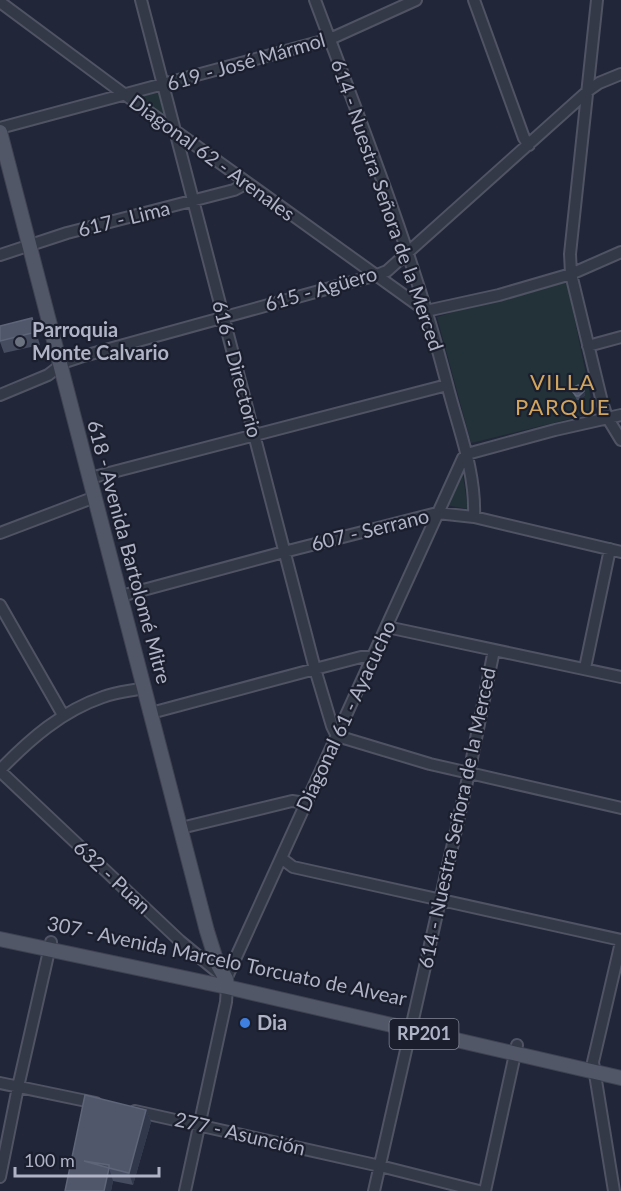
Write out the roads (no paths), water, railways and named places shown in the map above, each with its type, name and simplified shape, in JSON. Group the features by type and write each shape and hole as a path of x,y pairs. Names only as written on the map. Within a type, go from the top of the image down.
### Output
{"main road":[{"name":"618 - Avenida Bartolomé Mitre","path":"0,130 59,366 212,950 227,983"},
{"name":"307 - Avenida Marcelo Torcuato de Alvear","path":"0,931 50,946"},
{"name":"307 - Avenida Marcelo Torcuato de Alvear","path":"0,939 50,946 227,983 593,1067 621,1069"},
{"name":"307 - Avenida Marcelo Torcuato de Alvear","path":"593,1067 621,1078"}],"street":[{"name":"616 - Directorio","path":"141,0 315,669 337,736"},
{"name":"614 - Nuestra Señora de la Merced","path":"315,0 408,253 426,311 467,454 474,517"},
{"name":"619 - José Mármol","path":"0,130 330,39 416,0"},
{"path":"474,0 524,138 529,145"},
{"path":"597,0 570,254 571,274 607,417 621,440"},
{"name":"Diagonal 62 - Arenales","path":"0,2 174,131 426,311"},
{"name":"615 - Agüero","path":"0,394 48,375 59,366 80,357 377,275 396,264 589,90 621,74"},
{"name":"617 - Lima","path":"0,255 67,233 193,202 234,190 247,183"},
{"path":"426,311 499,295 571,274 621,252"},
{"path":"588,346 621,337"},
{"path":"90,478 447,385"},
{"path":"467,454 621,415"},
{"name":"Diagonal 61 - Ayacucho","path":"185,1191 226,1002 227,983 437,513 467,454"},
{"path":"0,533 95,497"},
{"name":"607 - Serrano","path":"121,596 437,513 474,517 616,551"},
{"path":"585,668 616,551"},
{"path":"0,605 63,715"},
{"path":"387,627 621,677"},
{"name":"614 - Nuestra Señora de la Merced","path":"374,1191 469,773 494,650"},
{"path":"151,713 315,669 367,656 373,657"},
{"path":"0,771 27,743 63,715 105,696 144,688"},
{"path":"337,736 430,764 621,808"},
{"name":"632 - Puan","path":"0,771 227,983"},
{"path":"181,828 292,801 306,803"},
{"path":"281,858 293,867 621,941 593,1067 614,1191"},
{"path":"0,1177 50,946"},
{"path":"484,1191 516,1050"},
{"name":"277 - Asunción","path":"0,1083 199,1124 479,1191"}],"place":[{"name":"Parroquia Monte Calvario","path":"20,342"},
{"name":"Dia","path":"245,1023"}],"district":[{"name":"VILLA PARQUE","path":"563,394"}]}
